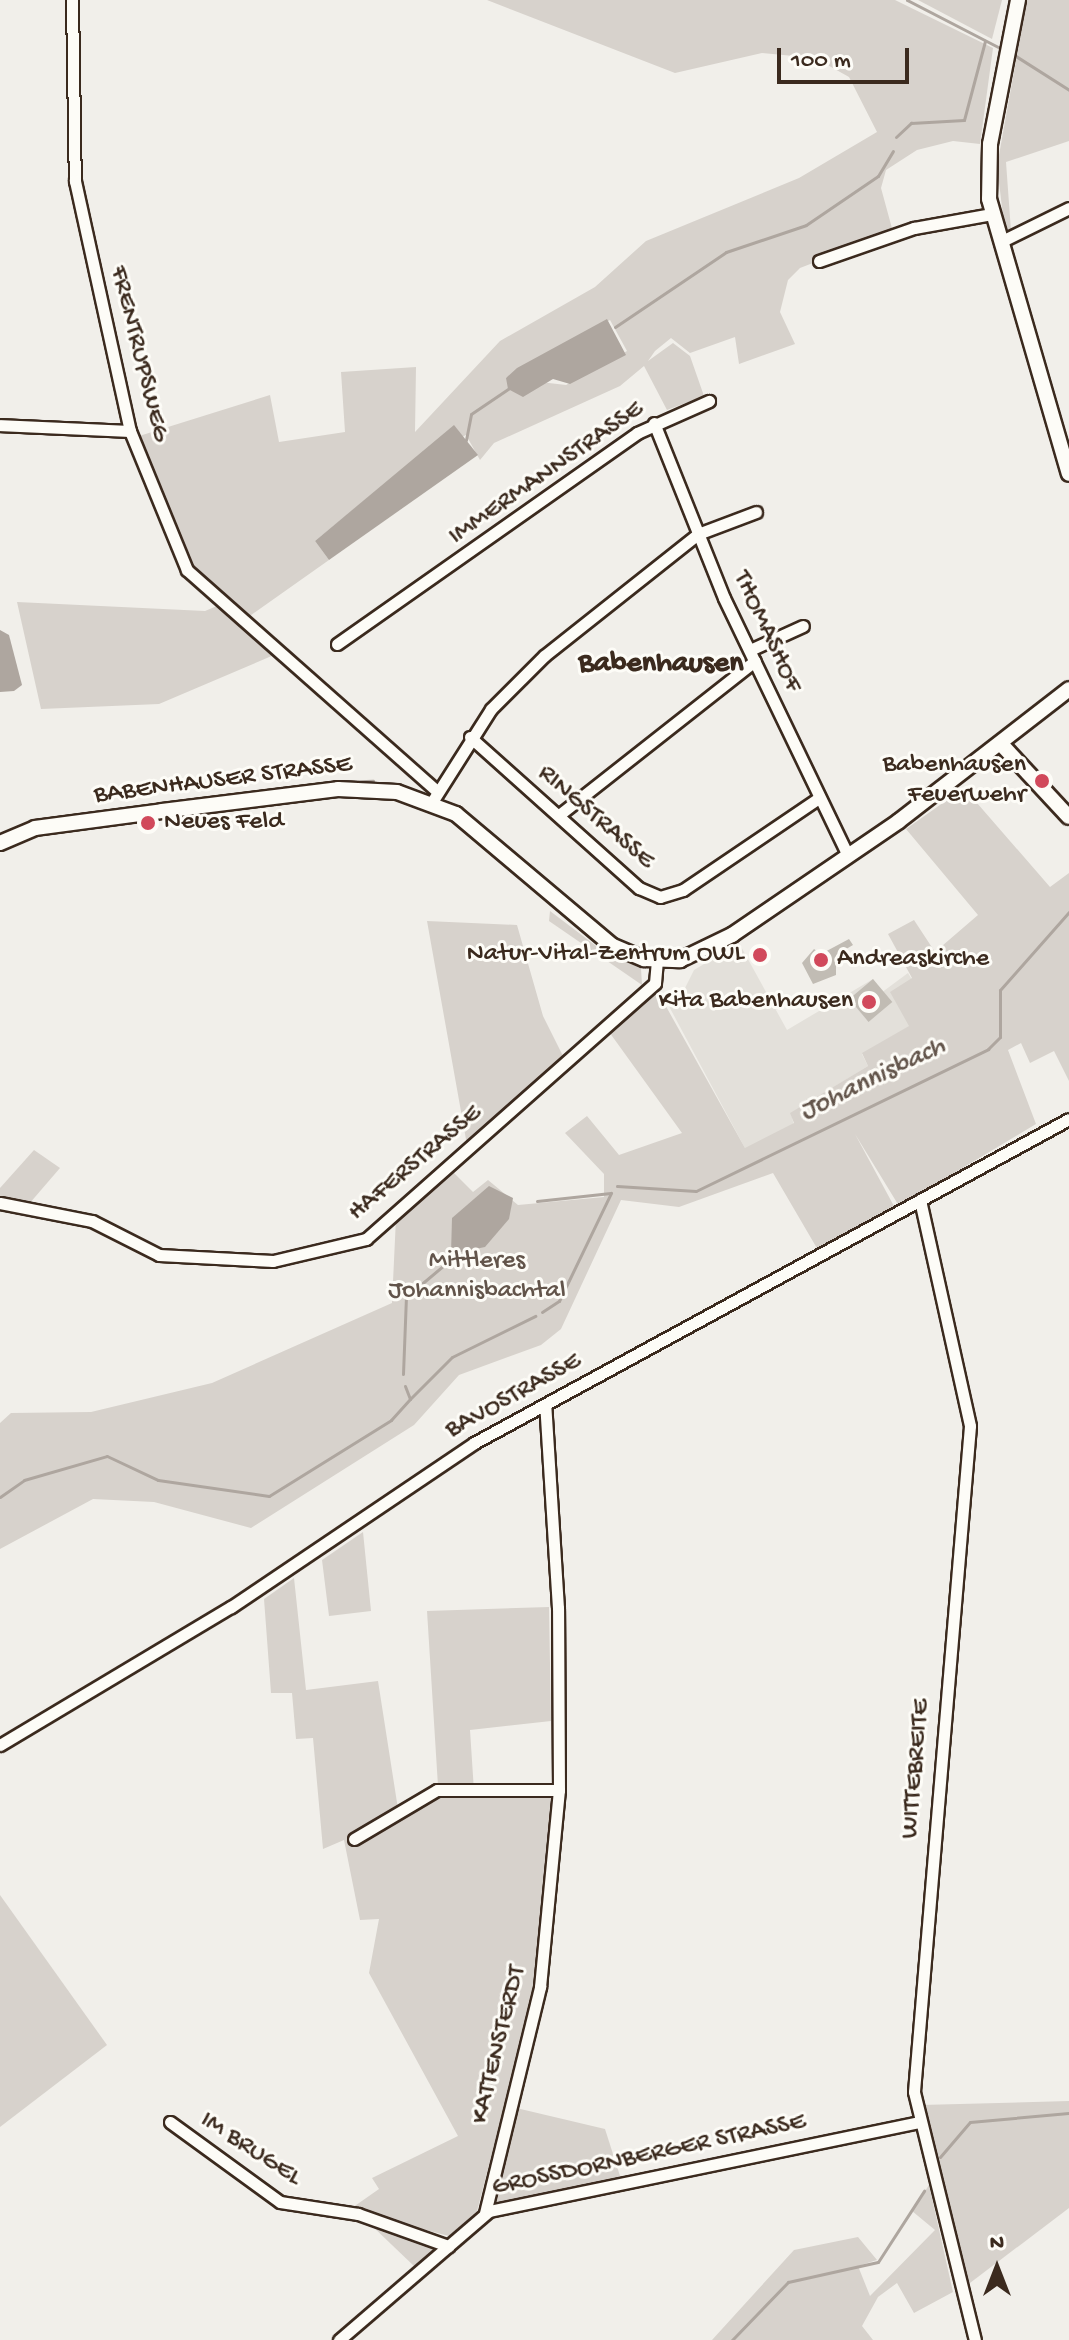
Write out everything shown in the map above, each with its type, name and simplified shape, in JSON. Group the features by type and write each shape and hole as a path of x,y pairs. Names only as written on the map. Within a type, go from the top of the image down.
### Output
{"main road":[{"path":"1018,0 989,157 992,214 1069,474"},
{"path":"657,962 713,946 848,856 1002,745 1069,689"},
{"path":"1002,745 1069,817"},
{"name":"BABENHAUSER STRASSE","path":"0,843 44,827 338,789 379,789 434,796 594,933 657,962"}],"street":[{"name":"FRENTRUPSWEG","path":"72,0 75,181 130,431 189,575 434,796"},
{"path":"1000,242 1069,208"},
{"path":"819,261 914,228 992,214"},
{"name":"IMMERMANNSTRASSE","path":"337,644 423,577 452,567 654,423 709,401"},
{"name":"THOMASHOF","path":"654,423 698,534 752,656 848,856"},
{"path":"0,425 130,431"},
{"path":"434,796 470,737 544,656 698,534 756,512"},
{"path":"559,815 752,656 803,626"},
{"name":"RINGSTRASSE","path":"470,737 639,888 660,897 683,890 819,798"},
{"name":"HAFERSTRASSE","path":"0,1203 92,1221 159,1255 273,1261 366,1239 655,983 657,962"},
{"name":"BAVOSTRASSE","path":"0,1745 185,1636 409,1483 545,1404 1069,1119"},
{"name":"WITTEBREITE","path":"920,1200 970,1426 914,2064 917,2122 975,2340"},
{"name":"KATTENSTERDT","path":"485,2213 540,1987 559,1790 558,1608 545,1404"},
{"path":"354,1839 437,1790 559,1790"},
{"name":"IM BRUGEL","path":"170,2122 280,2202 358,2214 448,2246"},
{"name":"GROSSDORNBERGER STRASSE","path":"339,2340 485,2213 917,2122"}],"shaded area":[{"path":"607,319 626,355 570,384 553,379 523,397 508,389 506,378 517,368"},
{"path":"454,425 478,455 329,560 315,541"},
{"path":"0,630 9,635 22,685 14,691 0,692"},
{"path":"739,943 787,1030 873,979 881,993 908,973 932,1013 862,1054 868,1066 791,1113 794,1126 746,1150 664,997 680,998 694,970"},
{"path":"489,1186 513,1198 509,1219 485,1247 451,1254 452,1218"}],"green space":[{"path":"487,0 895,0 993,48 980,144 953,141 917,150 886,170 881,188 893,232 800,268 788,280 780,312 795,344 739,364 735,337 690,353 671,338 648,361 673,343 690,356 704,396 667,410 644,366 620,386 494,443 480,460 466,435 413,461 315,541 329,560 244,620 192,574 136,437 270,395 279,442 345,432 341,372 416,367 415,432 500,341 595,287 646,241 799,178 877,132 849,77 815,58 762,53 675,73","holes":["610,320 627,351 566,385 506,378"]},
{"path":"918,0 1002,0 992,39"},
{"path":"1027,0 1069,0 1069,141 1006,162 1011,231 1005,232 997,166"},
{"path":"17,602 205,611 217,606 274,655 159,704 41,709"},
{"name":"Mittleres Johannisbachtal","path":"964,788 1050,887 1069,873 1069,1081 1054,1051 1030,1063 1021,1043 1008,1050 1036,1124 899,1206 855,1134 895,1208 818,1250 773,1173 679,1207 621,1200 561,1329 541,1345 459,1375 414,1425 251,1528 154,1502 93,1499 0,1549 0,1423 11,1413 91,1412 212,1383 392,1303 396,1218 451,1170 473,1192 488,1180 518,1205 604,1197 604,1174 565,1133 587,1116 619,1155 682,1133 607,1029 658,992 745,1148 794,1123 790,1113 868,1066 862,1053 909,1026 890,992 912,978 888,934 914,920 935,952 978,915 906,829"},
{"path":"550,911 608,955 641,968 642,985 549,921"},
{"path":"427,921 517,925 543,1016 564,1058 467,1145"},
{"path":"34,1150 60,1168 29,1204 0,1200 0,1188"},
{"path":"363,1532 371,1611 329,1616 322,1560"},
{"path":"294,1578 306,1690 378,1681 398,1809 438,1786 427,1611 549,1607 551,1721 470,1730 474,1791 554,1793 536,1983 477,2211 449,2236 349,2210 379,2189 372,2178 458,2136 369,1973 379,1919 360,1920 344,1840 323,1849 313,1738 296,1739 292,1693 271,1693 264,1599"},
{"path":"0,1895 107,2045 0,2127"},
{"path":"1069,2101 1069,2208 966,2286 921,2105"},
{"path":"512,2107 605,2129 621,2179 494,2206"},
{"path":"929,2185 953,2292 914,2313 897,2283 878,2297 862,2326 873,2340 712,2340 794,2250 858,2237 877,2260 858,2266 870,2296 935,2230 912,2211"},
{"path":"369,2223 438,2248 415,2267"}],"building":[{"name":"Andreaskirche","path":"849,939 853,945 836,955 836,975 813,984 802,963 814,949 821,954"},
{"name":"Kita Babenhausen","path":"873,979 892,1002 869,1022 849,999"}],"waterway":[{"path":"907,0 1004,50"},
{"path":"896,137 911,123 964,120 985,41"},
{"path":"1011,53 1069,90"},
{"path":"615,327 726,252 806,225 878,176 893,151"},
{"path":"466,440 471,414 508,389"},
{"path":"338,782 373,781"},
{"name":"Johannisbach","path":"617,1186 696,1191 988,1049 1000,1037 1000,990 1069,912"},
{"name":"Johannisbach","path":"537,1201 611,1193"},
{"path":"542,1312 559,1301 611,1193"},
{"name":"Johannisbach","path":"403,1374 406,1297 457,1254"},
{"path":"410,1399 452,1357 535,1316"},
{"name":"Johannisbach","path":"0,1497 24,1480 107,1456 158,1480 269,1496 391,1420 410,1399 405,1386"},
{"path":"940,2157 970,2122 1069,2113"},
{"path":"732,2340 788,2282 878,2262 924,2191"}],"place":[{"name":"Babenhausen Feuerwehr","path":"1042,781"},
{"name":"Neues Feld","path":"148,823"},
{"name":"Natur-Vital-Zentrum OWL","path":"760,955"},
{"name":"Andreaskirche","path":"821,960"},
{"name":"Kita Babenhausen","path":"869,1002"}],"district":[{"name":"Babenhausen","path":"661,665"}]}
